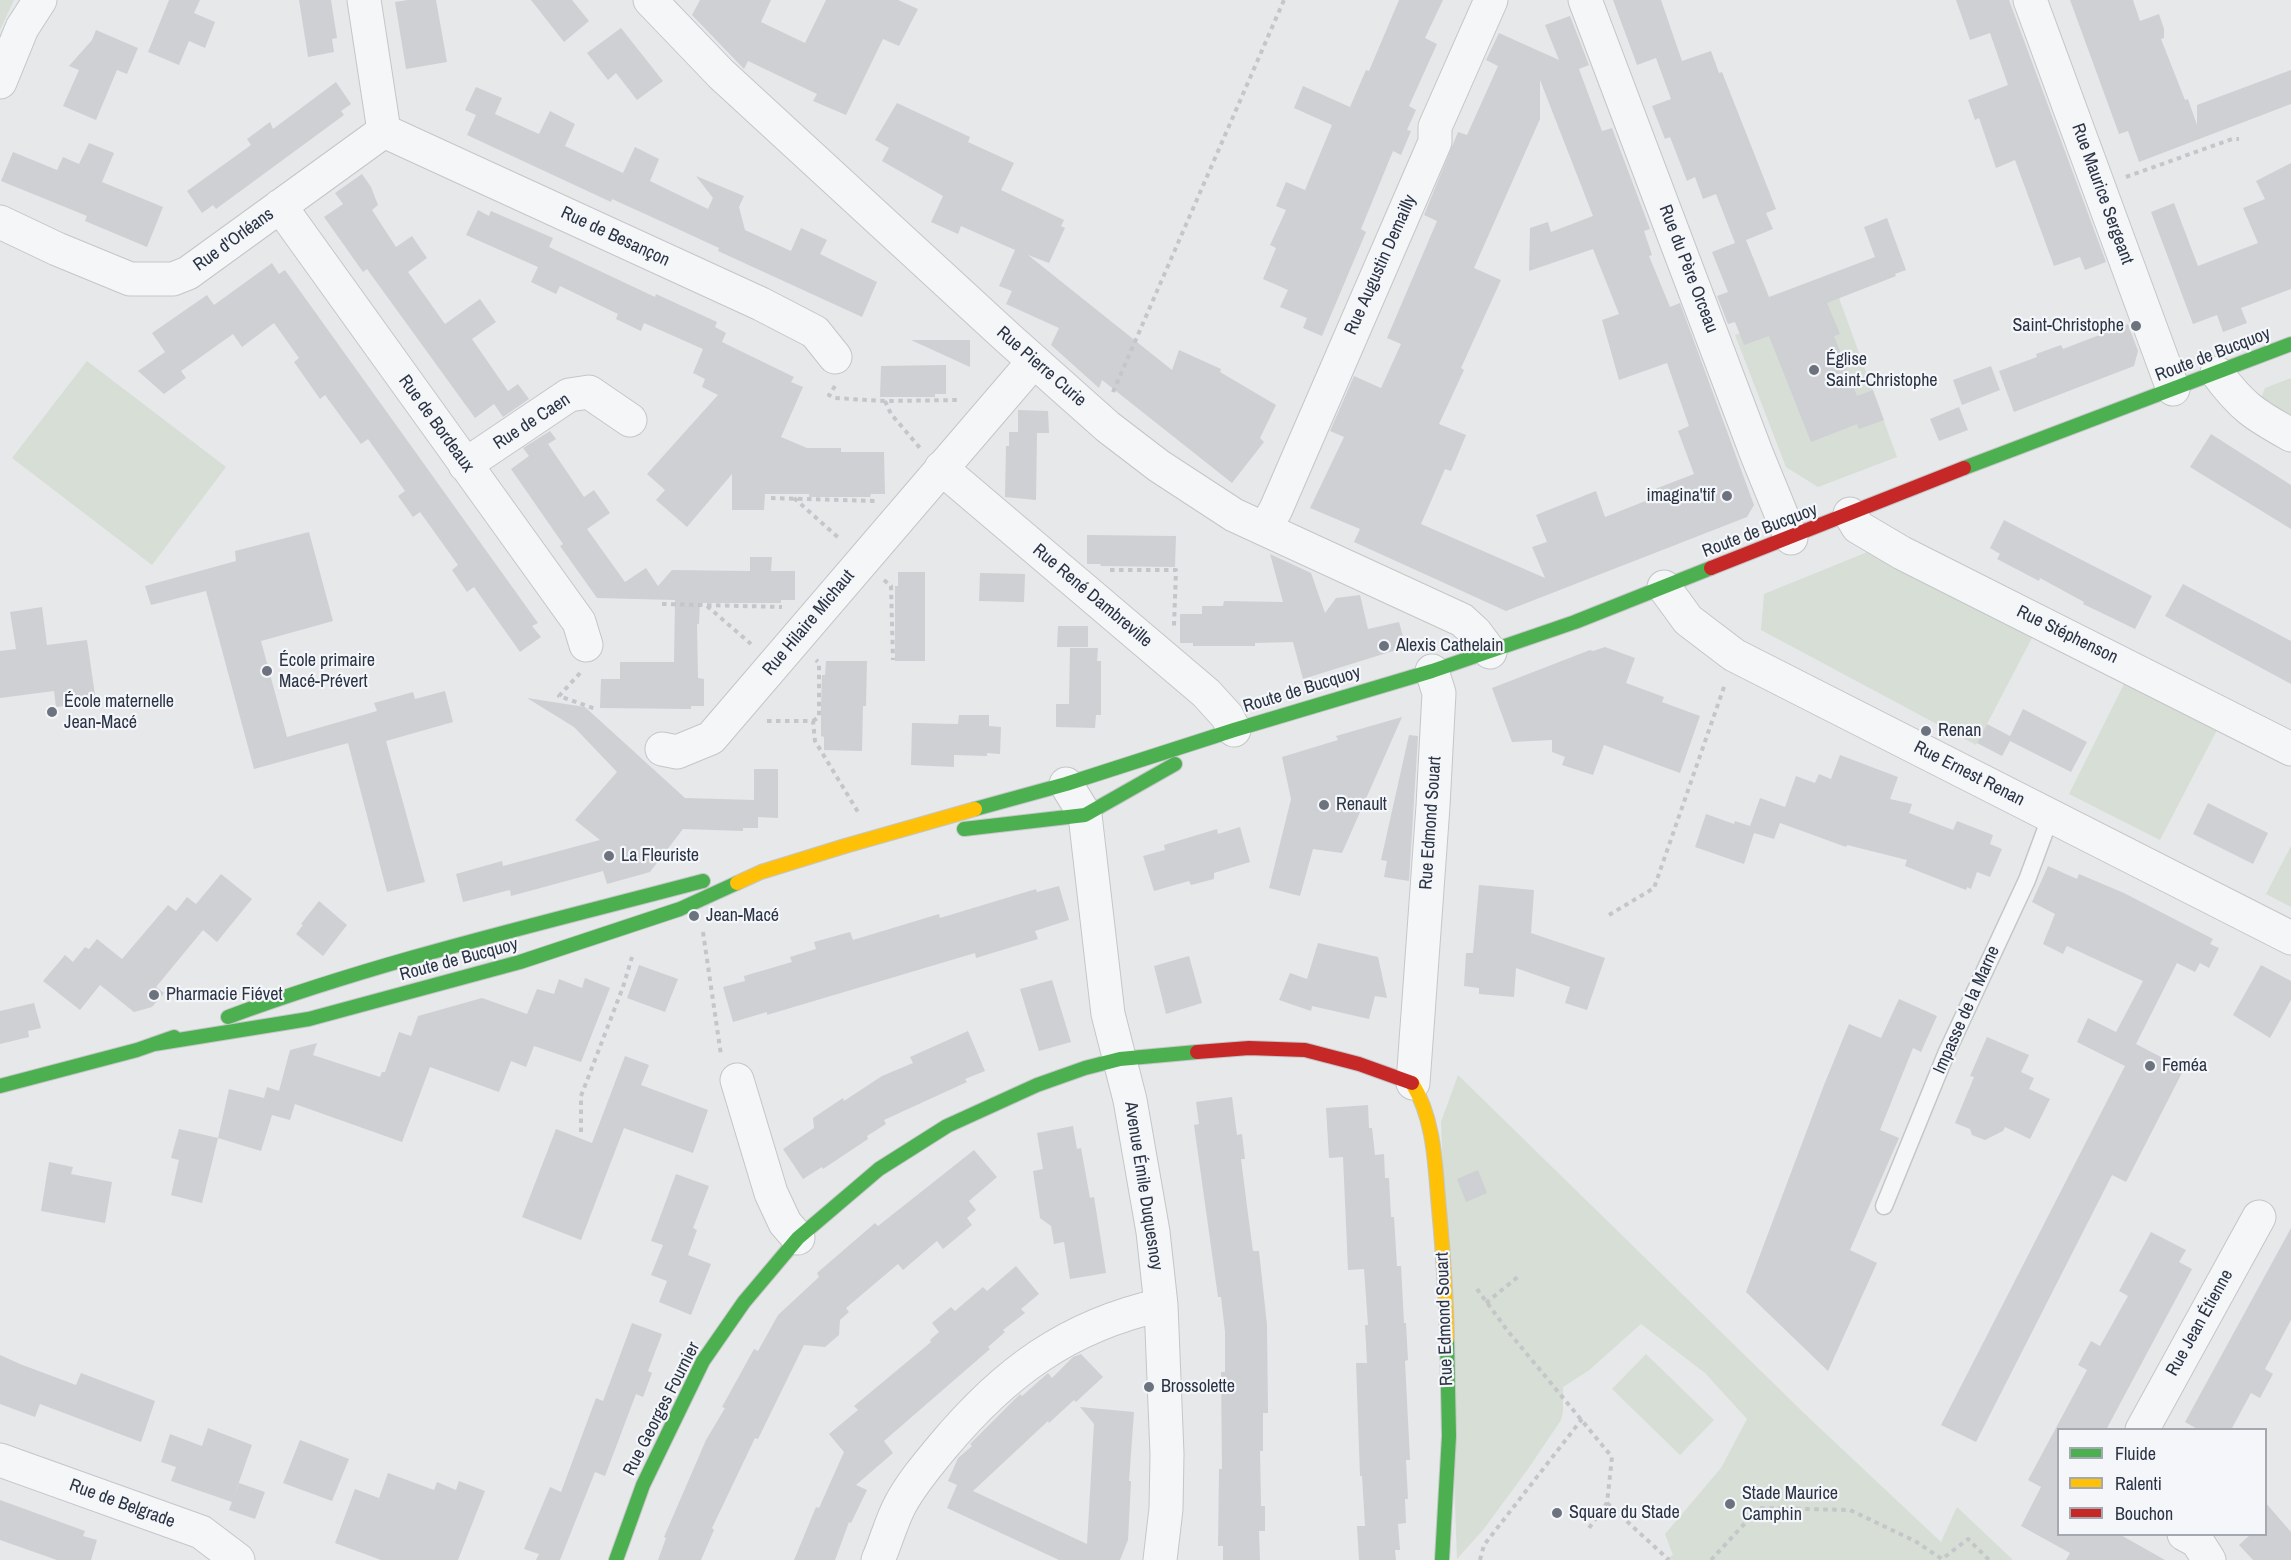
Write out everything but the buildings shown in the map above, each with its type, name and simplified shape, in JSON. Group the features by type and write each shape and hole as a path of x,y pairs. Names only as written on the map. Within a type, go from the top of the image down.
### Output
{"main road":[{"name":"Route de Bucquoy","path":"154,1044 347,1010 520,962 626,928 697,902 761,872 1066,784 1234,730 1432,671 1575,622 2048,435 2291,344"},
{"name":"Route de Bucquoy","path":"861,842 1085,815 1234,730"},
{"name":"Route de Bucquoy","path":"0,1086 154,1044 312,987 677,887 716,878 761,872"},
{"path":"1120,1059 1249,1048 1305,1050 1359,1064 1413,1083"},
{"name":"Rue Georges Fournier","path":"616,1560 643,1485 703,1361 744,1302 798,1238 879,1169 947,1126 1037,1085 1085,1068 1120,1059"},
{"name":"Rue Edmond Souart","path":"1413,1083 1428,1116 1444,1259 1449,1436 1442,1560"}],"street":[{"path":"0,82 22,28 40,0"},
{"path":"364,0 384,131"},
{"name":"Rue Pierre Curie","path":"650,0 721,74 1108,427 1199,494 1234,515 1462,620 1475,632 1490,652"},
{"name":"Rue Augustin Demailly","path":"1265,529 1435,142 1435,128 1491,0"},
{"name":"Rue du Père Orceau","path":"1585,0 1791,538"},
{"name":"Rue Maurice Sergeant","path":"2030,0 2173,389"},
{"name":"Rue d'Orléans","path":"0,222 130,279 174,279 188,273 384,131"},
{"name":"Rue de Besançon","path":"384,131 761,304 814,332 835,357"},
{"name":"Rue de Bordeaux","path":"280,206 579,622 586,645"},
{"name":"Rue Hilaire Michaut","path":"662,749 677,752 711,738 1034,361"},
{"path":"2217,373 2236,398 2257,416 2291,435"},
{"name":"Rue de Caen","path":"465,465 568,395 589,392 630,420"},
{"name":"Rue René Dambreville","path":"941,468 1206,693 1227,716 1234,730"},
{"name":"Rue Stéphenson","path":"1850,514 1858,527 1902,553 2291,749"},
{"name":"Rue Ernest Renan","path":"1664,587 1688,620 1734,655 2291,938"},
{"name":"Rue Edmond Souart","path":"1413,1083 1439,693 1432,671"},
{"path":"1085,815 1099,785 1123,774 1140,760"},
{"path":"1066,784 1085,815"},
{"name":"Avenue Émile Duquesnoy","path":"1085,815 1108,1014 1132,1110 1153,1232 1161,1305 1167,1454 1166,1509 1160,1560"},
{"path":"737,1080 771,1193 785,1223 798,1238"},
{"name":"Rue Jean Étienne","path":"2143,1428 2259,1217"},
{"path":"878,1560 900,1505 916,1479 971,1412 1010,1376 1058,1343 1131,1312 1161,1305"},
{"name":"Rue de Belgrade","path":"0,1460 201,1532 238,1560"},
{"path":"2188,1536 2197,1541 2209,1560"}],"lane":[{"name":"Impasse de la Marne","path":"1884,1206 1946,1054 2027,880 2051,815"}],"path":[{"path":"1108,427 1112,417 1109,404 1116,385 1284,0"},
{"path":"2130,176 2232,139 2239,139"},
{"path":"835,357 835,371 841,377 830,395 834,398 885,401 970,400"},
{"path":"885,401 891,414 904,430 941,468"},
{"path":"771,498 880,501 899,518"},
{"path":"1079,585 1095,570 1176,570 1173,645 1167,660"},
{"path":"662,604 795,608 807,649 819,663 819,717 813,721 746,720 732,714"},
{"path":"706,605 774,665"},
{"path":"586,645 588,663 558,696 596,709"},
{"path":"1609,915 1654,888 1734,655"},
{"path":"813,721 816,741 861,817"},
{"path":"697,902 704,932 724,1074 737,1080"},
{"path":"581,1132 581,1096 623,987 634,947 626,928"},
{"path":"1444,1259 1465,1272 1486,1303 1612,1457 1606,1503 1589,1528"},
{"path":"1486,1303 1520,1275"},
{"path":"1480,1560 1484,1545 1582,1419"},
{"path":"1606,1503 1669,1560"},
{"path":"1711,1560 1759,1508 1850,1510 1915,1541 1942,1559 1968,1539 1989,1560"}],"shaded area":[{"path":"0,0 14,0 0,30"},
{"path":"1839,298 1897,457 1818,487 1786,467 1735,335 1761,328"},
{"path":"87,361 226,467 152,565 12,458"},
{"path":"2291,378 2291,418 2261,399 2265,388"},
{"path":"1870,551 2034,634 1976,745 1761,630 1764,594"},
{"path":"2126,680 2218,728 2160,840 2069,794"},
{"path":"2291,846 2291,907 2266,894"},
{"path":"1458,1075 1808,1417 1941,1542 1957,1507 2013,1560 1664,1560 1673,1555 1665,1534 1721,1468 1747,1419 1705,1373 1641,1324 1588,1371 1563,1387 1561,1420 1483,1530 1457,1559 1441,1122"},
{"path":"1646,1354 1714,1420 1680,1455 1612,1389"}],"traffic: fast":[{"path":"1964,468 2291,344"},
{"path":"975,809 1066,784 1234,730 1432,671 1575,622 1711,568"},
{"path":"964,829 1085,815 1175,764"},
{"path":"228,1017 404,960 703,881"},
{"path":"154,1044 309,1019 520,962 680,909 737,883"},
{"path":"0,1086 137,1050 174,1037"},
{"path":"616,1560 643,1485 703,1361 744,1302 798,1238 879,1169 947,1126 1037,1085 1085,1068 1120,1059 1197,1052"},
{"path":"1442,1560 1449,1436 1447,1339"}],"traffic: slow":[{"path":"737,883 761,872 975,809"},
{"path":"1412,1083 1420,1097 1433,1144 1443,1257 1447,1339"}],"traffic: jam":[{"path":"1711,568 1964,468"},
{"path":"1197,1052 1249,1048 1305,1050 1359,1064 1412,1083"}],"place":[{"name":"Saint-Christophe","path":"2136,326"},
{"name":"Église Saint-Christophe","path":"1814,370"},
{"name":"imagina'tif","path":"1727,496"},
{"name":"Alexis Cathelain","path":"1384,646"},
{"name":"École primaire Macé-Prévert","path":"267,671"},
{"name":"École maternelle Jean-Macé","path":"52,712"},
{"name":"Renan","path":"1926,731"},
{"name":"Renault","path":"1324,805"},
{"name":"La Fleuriste","path":"609,856"},
{"name":"Jean-Macé","path":"694,916"},
{"name":"Pharmacie Fiévet","path":"154,995"},
{"name":"Feméa","path":"2150,1066"},
{"name":"Brossolette","path":"1149,1387"},
{"name":"Stade Maurice Camphin","path":"1730,1504"},
{"name":"Square du Stade","path":"1557,1513"}]}
